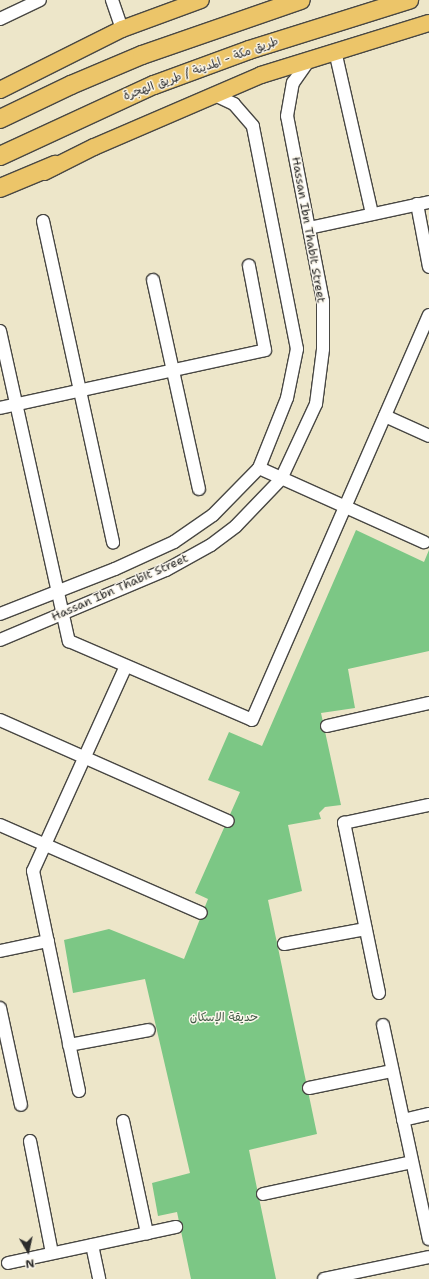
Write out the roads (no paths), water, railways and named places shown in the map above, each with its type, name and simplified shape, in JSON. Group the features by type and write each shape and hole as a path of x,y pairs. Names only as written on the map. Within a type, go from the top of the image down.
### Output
{"highway":[{"path":"0,119 71,85 142,55 301,0"},
{"name":"طريق مكة - المدينة / طريق الهجرة","path":"0,156 154,85 249,50 409,0"},
{"path":"0,188 55,165"}],"main road":[{"path":"0,90 122,29 201,0"},
{"path":"0,196 55,165 260,75 429,23"}],"street":[{"path":"0,19 40,0"},
{"path":"112,0 122,29"},
{"path":"335,51 372,214"},
{"name":"Hassan Ibn Thabit Street","path":"0,640 62,616 166,570 211,545 236,526 281,479 316,404 323,349 323,301 287,116 293,84 310,59"},
{"name":"Hassan Ibn Thabit Street","path":"0,614 115,569 174,542 213,515 259,468 287,398 298,349 291,307 253,126 234,104 215,94"},
{"path":"309,228 429,202"},
{"path":"417,204 429,267"},
{"path":"43,221 114,542"},
{"path":"0,408 265,350 249,266"},
{"path":"153,280 200,489"},
{"path":"0,331 58,591 62,616 69,641 252,720 385,416 426,329 429,315"},
{"path":"385,416 429,436"},
{"path":"259,468 424,542"},
{"path":"79,1091 33,871 126,666"},
{"path":"327,726 429,703"},
{"path":"0,720 228,821"},
{"path":"380,993 344,823 429,805"},
{"path":"0,825 200,914"},
{"path":"284,944 366,929"},
{"path":"0,951 48,941"},
{"path":"0,1008 21,1105"},
{"path":"383,1026 429,1239"},
{"path":"69,1045 149,1030"},
{"path":"309,1088 392,1070"},
{"path":"403,1120 429,1114"},
{"path":"123,1121 147,1233"},
{"path":"30,1141 52,1253"},
{"path":"263,1194 412,1162"},
{"path":"8,1263 176,1227"},
{"path":"92,1245 99,1279"},
{"path":"324,1279 429,1257"}],"park label":[{"name":"حديقة الإسكان","path":"224,1018"}]}
